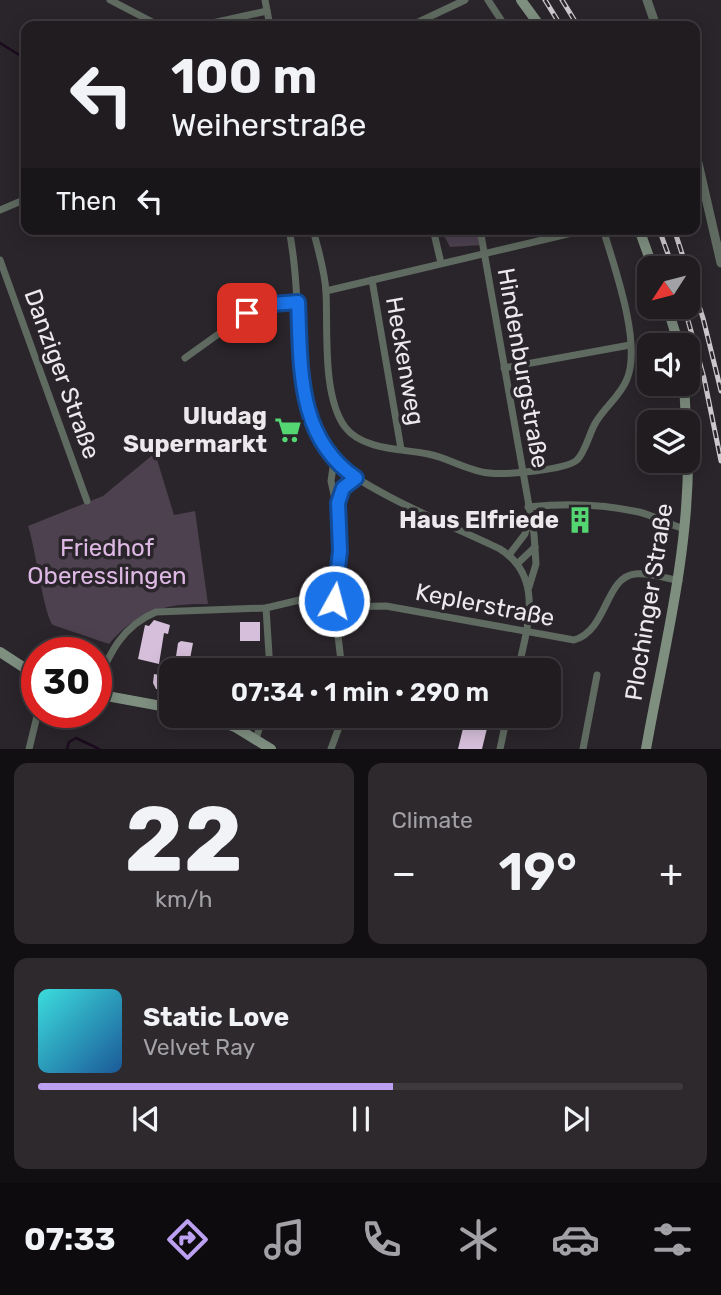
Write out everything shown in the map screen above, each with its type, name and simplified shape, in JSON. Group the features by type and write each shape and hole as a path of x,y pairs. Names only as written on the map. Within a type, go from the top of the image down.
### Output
{"main road":[{"path":"521,0 536,21"},
{"path":"641,235 649,256"},
{"name":"Plochinger Straße","path":"646,749 678,580 685,529 687,473"},
{"path":"0,652 21,666"},
{"path":"112,697 159,706"},
{"path":"232,728 271,749"}],"street":[{"path":"110,0 150,21"},
{"path":"421,21 465,0"},
{"path":"488,0 502,21"},
{"path":"647,0 654,21"},
{"path":"214,21 268,3 270,21"},
{"path":"700,172 721,263"},
{"path":"0,210 21,201"},
{"path":"290,235 307,409 318,438 334,461 356,478 509,555 525,534 529,511 565,505 646,514 685,529"},
{"path":"314,235 326,291 326,336 339,418 347,430 361,440 439,457 485,473 523,472 569,464 577,460 596,422 628,378 630,345 622,299 605,235"},
{"path":"434,235 441,263"},
{"name":"Hindenburgstraße","path":"481,235 535,547 536,569 528,588"},
{"path":"326,291 566,235"},
{"name":"Danziger Straße","path":"0,260 87,501"},
{"name":"Heckenweg","path":"372,280 401,449"},
{"path":"185,358 252,310 298,302"},
{"path":"504,368 630,345"},
{"path":"334,461 331,481 338,503 340,539 334,604 341,658"},
{"path":"338,503 343,488 356,478"},
{"path":"517,564 535,547"},
{"name":"Hindenburgstraße","path":"509,555 517,564 528,588 530,607 520,658"},
{"name":"Keplerstraße","path":"112,651 117,641 147,616 163,611 266,608 308,598 334,604 386,606 566,640 582,638 595,626 615,588 624,578 635,574 678,580"},
{"path":"266,608 269,658"},
{"path":"583,749 597,675"},
{"path":"29,749 34,728"},
{"path":"256,739 259,728"},
{"path":"331,749 339,728"},
{"path":"500,749 504,728"}],"green space":[{"path":"444,235 480,235 482,245 450,247"},
{"name":"Friedhof Oberesslingen","path":"155,453 174,515 195,511 208,604 179,605 153,611 130,624 112,641 112,637 88,637 53,625 46,608 28,526 103,496"}],"building":[{"path":"154,620 170,625 168,634 164,633 159,664 138,659 145,625 149,626"},
{"path":"240,622 260,622 260,641 240,641"},
{"path":"178,643 193,643 190,658 176,658"},
{"path":"154,674 159,675 159,690 153,683"},
{"path":"463,728 487,728 482,749 458,749"}],"waterway":[{"path":"0,43 21,56"},
{"path":"67,749 69,742 76,738 99,749"}],"railway":[{"path":"545,0 558,21"},
{"path":"562,0 575,21"},
{"path":"661,235 669,256"},
{"path":"676,235 703,318 721,391"},
{"path":"688,319 704,378 721,461"}],"place":[{"name":"Uludag Supermarkt","path":"288,430"},
{"name":"Haus Elfriede","path":"580,520"}],"route":[{"path":"247,313 273,304 298,302 305,400 311,421 326,452 356,478 343,488 338,503 341,527 334,601"}]}
